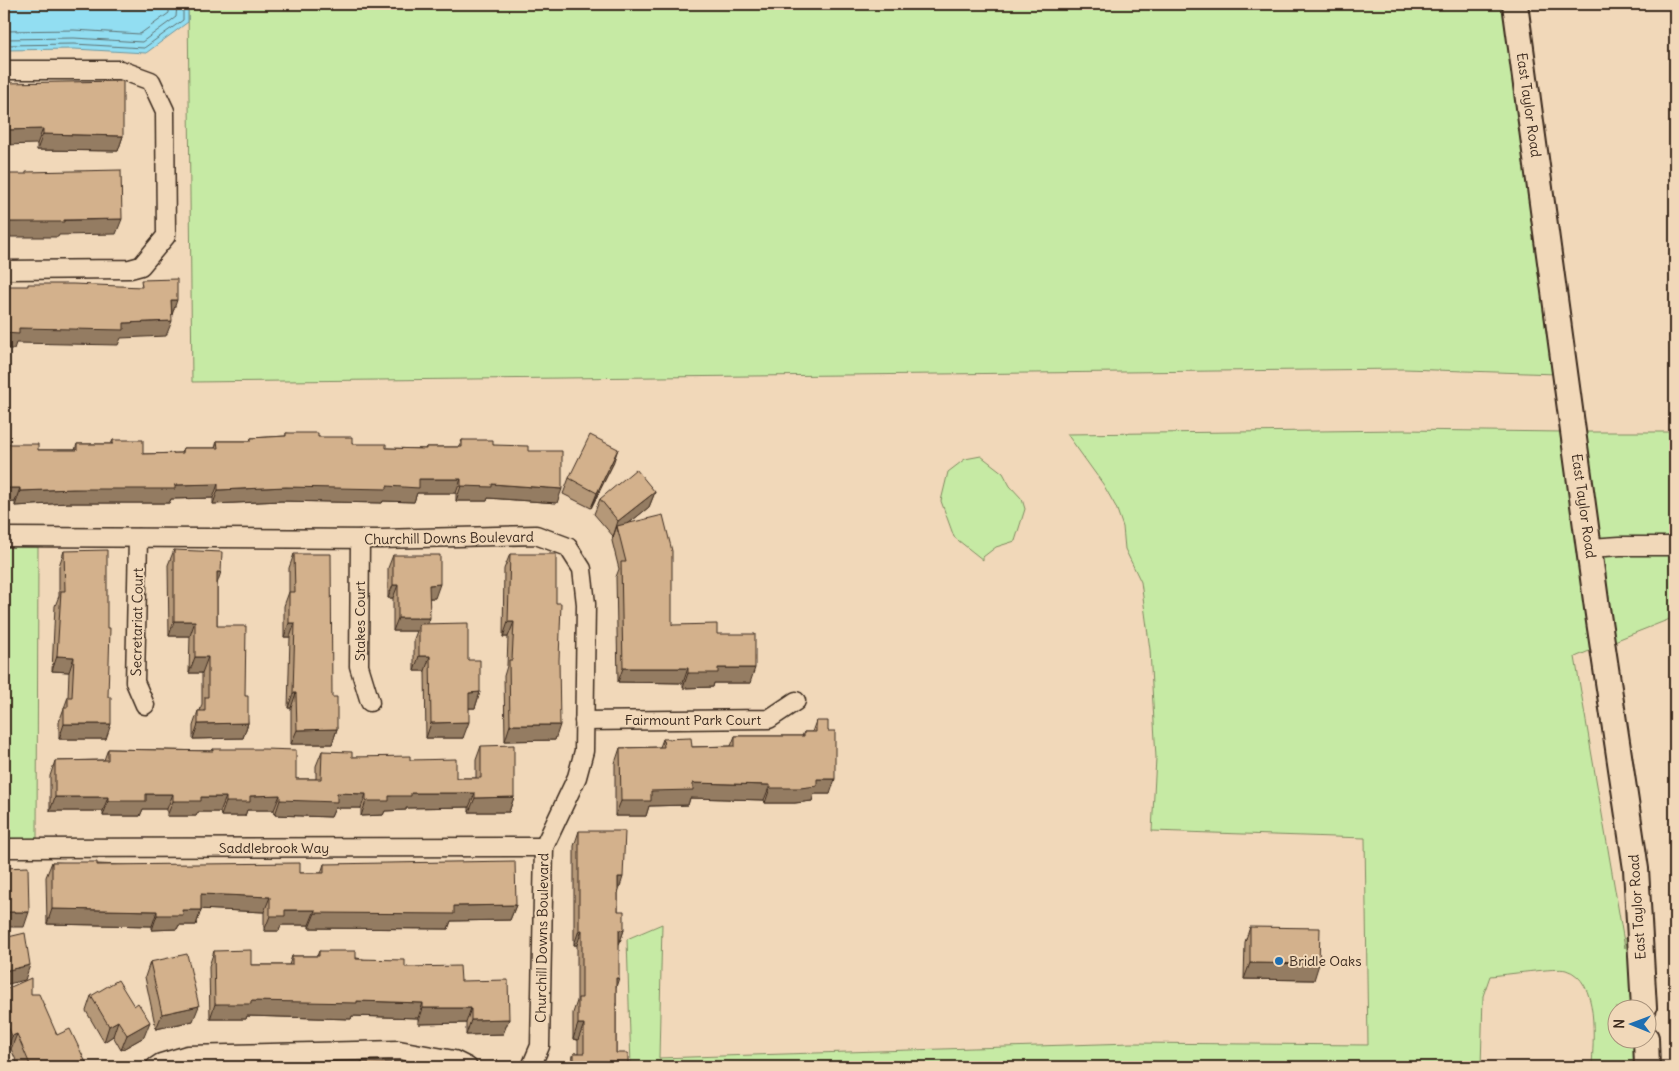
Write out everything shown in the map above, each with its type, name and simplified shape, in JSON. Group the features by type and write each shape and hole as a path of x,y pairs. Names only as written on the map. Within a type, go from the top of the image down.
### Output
{"main road":[{"name":"East Taylor Road","path":"1515,4 1636,869 1643,998"},
{"path":"1646,1048 1647,1067"}],"street":[{"path":"4,70 122,70 151,81 165,110 166,236 142,266 130,269 4,270"},
{"name":"Churchill Downs Boulevard","path":"4,537 360,539 536,534 568,547 582,568 586,604 584,751 577,777 544,847 540,1046 532,1067"},
{"name":"Secretariat Court","path":"138,538 135,682 145,705"},
{"name":"Stakes Court","path":"360,539 359,666 370,702"},
{"path":"1590,548 1675,546"},
{"name":"Fairmount Park Court","path":"584,721 768,719 796,701"},
{"name":"Saddlebrook Way","path":"4,848 544,847"},
{"path":"155,1067 161,1063 187,1055 399,1050 454,1060 468,1067"}],"green space":[{"path":"188,4 1506,4 1557,374 1404,369 192,382"},
{"path":"1403,430 1564,432 1594,649 1575,657 1625,948 1625,938 1631,938 1634,998 1606,998 1606,1048 1637,1048 1638,1067 1592,1067 1593,1028 1589,998 1585,986 1577,976 1561,969 1490,976 1483,996 1481,1067 631,1067 627,939 662,924 659,1058 1131,1043 1368,1045 1365,838 1152,831 1156,758 1150,650 1141,582 1125,549 1123,527 1116,507 1103,484 1067,434"},
{"path":"1583,432 1675,432 1675,538 1598,539"},
{"path":"981,456 1003,473 1010,486 1022,499 1025,509 1015,541 996,547 983,557 983,560 954,537 941,501 948,472 965,459"},
{"path":"4,547 38,547 37,841 4,841"},
{"path":"1621,553 1675,554 1675,617 1612,642 1600,555"}],"water":[{"path":"4,4 188,4 188,22 146,53 74,49 4,50"}],"building":[{"path":"123,81 123,136 43,134 43,129 4,130 4,83"},
{"path":"121,170 122,219 64,220 64,222 4,222 4,174"},
{"path":"177,279 177,300 171,300 172,321 124,323 124,330 19,328 19,334 4,333 4,286 73,284 142,287 141,280"},
{"path":"286,433 318,433 318,437 352,437 352,444 386,444 386,448 426,449 426,447 462,447 462,440 493,440 493,445 528,446 528,451 562,451 562,489 492,484 492,487 461,486 461,479 419,479 419,488 387,486 387,489 286,487 218,490 218,484 175,485 175,489 20,491 20,488 4,488 4,450 8,450 8,444 38,444 38,450 77,450 77,444 113,444 113,440 143,440 143,454 183,453 183,448 218,448 217,441 251,441 251,438 286,436"},
{"path":"590,435 618,449 597,493 569,478"},
{"path":"636,469 655,492 618,521 600,499"},
{"path":"663,515 672,551 672,625 717,624 717,634 755,634 755,668 718,668 718,673 688,673 688,668 623,668 621,562 626,562 617,526"},
{"path":"107,550 107,628 110,628 108,697 111,697 111,724 64,724 64,707 68,707 68,697 72,697 74,657 57,656 61,591 65,591 64,551"},
{"path":"174,550 222,552 221,572 217,572 217,626 246,626 245,696 248,696 248,723 198,724 198,711 205,711 205,697 208,697 208,657 195,657 195,621 174,621"},
{"path":"294,554 331,554 332,697 337,697 337,729 297,730 296,693 293,693 295,623 289,623 289,592 295,592"},
{"path":"510,554 556,554 556,603 561,603 559,660 560,725 510,725 509,660 512,660 514,622 508,622"},
{"path":"393,555 440,555 440,584 429,585 430,618 398,618 398,585 393,585"},
{"path":"468,623 468,660 480,660 480,692 469,693 469,722 431,723 430,656 419,656 419,624"},
{"path":"816,721 828,721 828,731 835,731 835,779 817,779 817,786 800,788 770,788 770,785 693,783 693,790 651,791 651,801 621,801 620,748 664,747 663,739 691,738 692,747 735,746 735,736 804,736 804,732 816,732"},
{"path":"514,745 514,797 475,798 475,793 411,793 411,796 389,796 389,801 366,801 366,794 337,793 337,802 280,800 280,795 250,796 250,802 226,802 226,797 201,797 201,801 173,801 173,794 146,794 146,801 108,801 108,797 55,797 55,761 108,760 108,749 296,750 296,779 321,779 322,751 352,752 352,757 410,756 410,760 456,759 456,778 481,778 481,746"},
{"path":"579,831 625,831 623,877 618,877 618,911 624,911 624,930 619,930 619,978 616,978 616,1053 628,1053 628,1067 574,1067 574,1053 584,1053 584,1024 578,1024 578,998 582,998 582,930 579,930"},
{"path":"515,861 516,905 454,906 454,914 315,913 315,910 285,910 285,916 270,916 270,897 201,894 201,910 182,910 183,915 157,915 157,911 52,909 52,862 97,862 97,865 300,863 300,873 324,873 324,864"},
{"path":"28,867 29,912 4,912 4,868"},
{"path":"1250,927 1320,928 1319,964 1250,963"},
{"path":"25,933 30,965 4,971 4,938"},
{"path":"251,950 251,965 292,965 292,956 319,956 319,951 356,951 356,959 405,960 405,967 460,966 461,981 508,980 509,1019 471,1020 471,1008 423,1008 423,1003 251,1001 251,1004 215,1004 214,951"},
{"path":"187,954 199,1006 162,1014 150,962"},
{"path":"31,978 31,994 39,994 57,1035 70,1029 88,1067 31,1067 17,1034 12,1036 4,1017 4,990"},
{"path":"118,980 134,1006 138,1003 150,1022 127,1035 118,1021 109,1026 91,996"},
{"path":"361,1062 391,1063 391,1067 361,1067"},
{"path":"337,1063 337,1067 254,1067 254,1064"}],"place":[{"name":"Bridle Oaks","path":"1279,961"}]}
